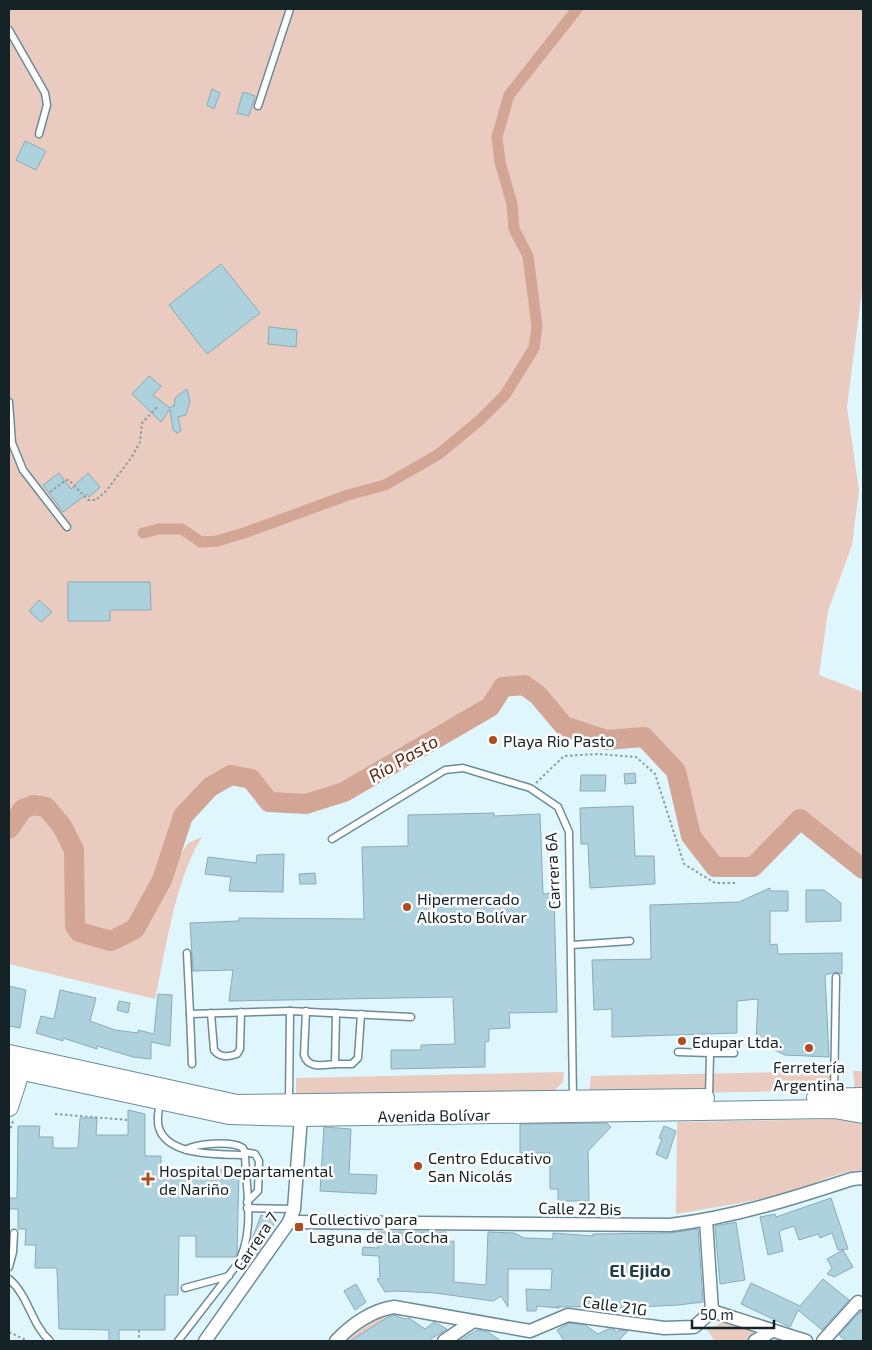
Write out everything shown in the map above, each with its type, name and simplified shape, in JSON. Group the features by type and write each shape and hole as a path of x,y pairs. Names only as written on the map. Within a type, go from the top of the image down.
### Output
{"main road":[{"name":"Avenida Bolívar","path":"16,1063 237,1104 863,1097"},
{"name":"Avenida Bolívar","path":"16,1063 160,1101 229,1115 301,1118 834,1109 863,1114"},
{"path":"9,1107 16,1063"}],"street":[{"name":"Carrera 7","path":"205,1341 289,1222 294,1209 301,1118"},
{"name":"Calle 22 Bis","path":"289,1222 670,1225 706,1220 775,1205 852,1179 863,1178"},
{"path":"706,1220 712,1311 806,1341"},
{"path":"823,1341 861,1303"},
{"name":"Calle 21G","path":"336,1341 352,1326 384,1309 394,1307 533,1336 568,1315 664,1328 694,1327 712,1311"},
{"path":"444,1341 472,1322"},
{"path":"755,1341 772,1331"}],"lane":[{"path":"258,106 290,9"},
{"path":"9,30 45,93 47,105 39,134"},
{"path":"9,402 12,442 24,470 67,527"},
{"name":"Carrera 6A","path":"332,839 445,770 474,770 530,788 558,806 569,832 573,1099"},
{"path":"572,945 630,941"},
{"path":"186,953 192,1064"},
{"path":"834,1098 836,978"},
{"path":"289,1103 290,1011"},
{"path":"190,1014 306,1011 412,1017"},
{"path":"306,1011 305,1061 311,1065 352,1064 358,1058 361,1014"},
{"path":"211,1013 214,1050 217,1054 228,1057 237,1054 240,1049 241,1012"},
{"path":"335,1064 336,1013"},
{"path":"678,1052 734,1053"},
{"path":"709,1098 710,1053"},
{"path":"160,1101 157,1117 161,1134 174,1145 186,1150 199,1144 236,1145 241,1146 245,1153 246,1247 229,1276 178,1341"},
{"path":"245,1153 255,1154 259,1161 258,1191 247,1205"},
{"path":"247,1205 294,1209"},
{"path":"9,1267 13,1252 14,1233"},
{"path":"185,1288 229,1276"},
{"path":"9,1279 22,1294 39,1328 50,1341"}],"path":[{"path":"44,497 66,480 73,483 88,500 96,500 107,490 131,458 140,442 142,423 158,406"},
{"path":"530,788 564,756 598,754 636,757 655,774 684,864 715,882 737,883"},
{"path":"55,1114 128,1120"},
{"path":"139,1330 140,1341"},
{"path":"9,1332 28,1341"}],"shaded area":[{"path":"9,9 863,9 863,282 847,407 859,490 852,545 828,611 819,675 863,692 863,869 801,819 753,867 715,867 690,831 676,771 644,737 606,740 564,726 538,695 524,685 503,687 490,707 344,792 306,804 272,798 256,777 231,772 207,779 180,805 160,878 129,928 109,937 78,929 76,850 60,814 45,799 24,804 9,826"},
{"path":"35,807 52,818 63,831 69,847 72,917 77,934 112,944 131,935 144,922 170,871 188,843 202,837 185,873 178,894 155,999 9,964 9,835 22,813"},
{"path":"833,1071 832,1087 824,1091 589,1094 591,1076"},
{"path":"853,1071 863,1071 863,1091 855,1092"},
{"path":"564,1072 563,1082 554,1091 540,1094 296,1093 296,1078"},
{"path":"848,1119 863,1125 863,1170 835,1175 779,1195 676,1214 677,1122"},
{"path":"392,1310 396,1311 352,1341 344,1341 353,1334"},
{"path":"728,1322 749,1328 755,1334 746,1341 715,1341 707,1330 721,1323"}],"building":[{"path":"212,89 220,93 214,109 207,105"},
{"path":"243,92 255,96 249,116 237,113"},
{"path":"25,141 46,151 36,170 16,160"},
{"path":"221,264 260,313 207,354 169,305"},
{"path":"269,327 297,330 296,347 268,344"},
{"path":"149,376 161,386 153,395 170,408 174,405 174,407 175,398 187,389 190,401 186,415 178,417 181,431 177,433 173,430 170,409 161,422 132,394"},
{"path":"59,473 71,489 88,473 100,487 89,497 87,494 63,512 43,485"},
{"path":"68,582 150,582 151,610 110,610 110,621 68,621"},
{"path":"39,600 52,612 41,622 29,611"},
{"path":"635,773 636,783 625,784 624,774"},
{"path":"581,775 606,775 605,791 580,791"},
{"path":"633,806 635,856 654,856 655,884 590,888 588,844 581,844 580,808"},
{"path":"494,813 494,816 540,814 543,894 554,893 557,1012 509,1013 510,1028 489,1029 489,1041 485,1042 485,1067 391,1069 391,1050 421,1050 421,1045 455,1044 453,997 229,1001 233,970 193,971 190,923 239,921 239,918 364,919 362,847 408,846 408,815"},
{"path":"284,854 283,892 229,891 231,877 205,874 208,857 256,863 257,855"},
{"path":"315,873 316,884 300,884 299,874"},
{"path":"770,888 770,891 788,891 788,911 770,911 770,945 777,944 778,954 842,953 842,974 836,972 825,975 829,1057 785,1055 756,1041 758,999 737,1001 737,1033 612,1037 612,1009 594,1010 592,960 651,959 650,905 739,902"},
{"path":"806,890 824,890 841,903 841,921 806,922"},
{"path":"9,986 26,990 20,1028 9,1026"},
{"path":"60,990 96,998 90,1021 115,1030 138,1033 138,1030 154,1034 158,994 172,995 170,1046 151,1042 151,1059 133,1057 97,1046 97,1049 63,1038 63,1041 36,1033 41,1016 54,1019"},
{"path":"119,1001 130,1003 128,1013 117,1010"},
{"path":"128,1110 145,1114 145,1156 161,1156 161,1169 239,1170 237,1253 235,1257 196,1257 196,1236 179,1236 178,1295 165,1295 165,1330 119,1330 119,1341 109,1341 109,1330 59,1329 57,1268 35,1268 36,1245 25,1245 26,1229 18,1229 18,1209 9,1209 9,1198 17,1198 18,1126 40,1126 39,1137 53,1137 53,1148 78,1148 80,1118 97,1118 96,1135 128,1135"},
{"path":"607,1123 611,1127 588,1151 589,1201 558,1201 558,1189 550,1189 550,1153 520,1153 520,1124"},
{"path":"664,1126 676,1131 667,1159 656,1154 662,1139 659,1138"},
{"path":"324,1127 351,1129 349,1174 377,1175 376,1194 320,1191"},
{"path":"831,1198 848,1249 838,1250 832,1233 820,1238 818,1234 799,1240 794,1226 779,1231 783,1251 768,1255 760,1217 775,1214 776,1217"},
{"path":"261,1215 275,1221 271,1231 268,1229 257,1254 248,1250"},
{"path":"736,1222 745,1280 720,1284 715,1226"},
{"path":"698,1229 703,1302 678,1305 619,1308 619,1306 556,1307 559,1308 537,1306 536,1311 527,1311 526,1289 551,1290 552,1269 508,1269 508,1307 501,1296 493,1301 435,1293 385,1292 377,1279 380,1278 379,1256 362,1255 363,1247 378,1248 378,1232 446,1232 446,1242 454,1241 454,1282 486,1285 488,1232 514,1233 524,1238 553,1239 553,1233 593,1236 593,1234 670,1233"},
{"path":"843,1250 853,1267 834,1277 827,1274 832,1268 827,1259"},
{"path":"823,1279 849,1300 822,1330 798,1310 790,1327 741,1304 751,1283 800,1306"},
{"path":"356,1284 366,1302 355,1310 344,1291"},
{"path":"860,1312 863,1312 863,1341 846,1341 839,1335"},
{"path":"394,1315 405,1319 409,1318 425,1329 434,1322 447,1329 428,1341 350,1341"},
{"path":"569,1323 585,1325 598,1334 608,1329 614,1329 616,1332 620,1330 628,1331 620,1339 621,1341 564,1341 557,1330"},
{"path":"477,1330 488,1332 501,1341 459,1341"}],"waterway":[{"path":"143,533 159,529 182,529 201,542 217,541 348,495 385,485 439,454 480,420 505,395 534,348 537,326 528,256 514,229 512,204 500,162 497,137 509,95 577,9"},
{"name":"Río Pasto","path":"9,829 23,809 33,805 46,807 62,826 74,850 75,926 79,932 111,941 135,929 162,880 183,816 210,787 231,775 251,779 269,802 306,804 344,792 490,707 503,687 524,685 538,695 564,726 606,740 644,737 676,771 691,836 715,867 753,867 800,819 863,869"}],"place":[{"name":"Playa Rio Pasto","path":"493,740"},
{"name":"Hipermercado Alkosto Bolívar","path":"407,907"},
{"name":"Edupar Ltda.","path":"682,1041"},
{"name":"Ferretería Argentina","path":"809,1048"},
{"name":"Centro Educativo San Nicolás","path":"418,1166"},
{"name":"Hospital Departamental de Nariño","path":"148,1179"},
{"name":"Collectivo para Laguna de la Cocha","path":"299,1227"}],"district":[{"name":"El Ejido","path":"640,1270"}]}
